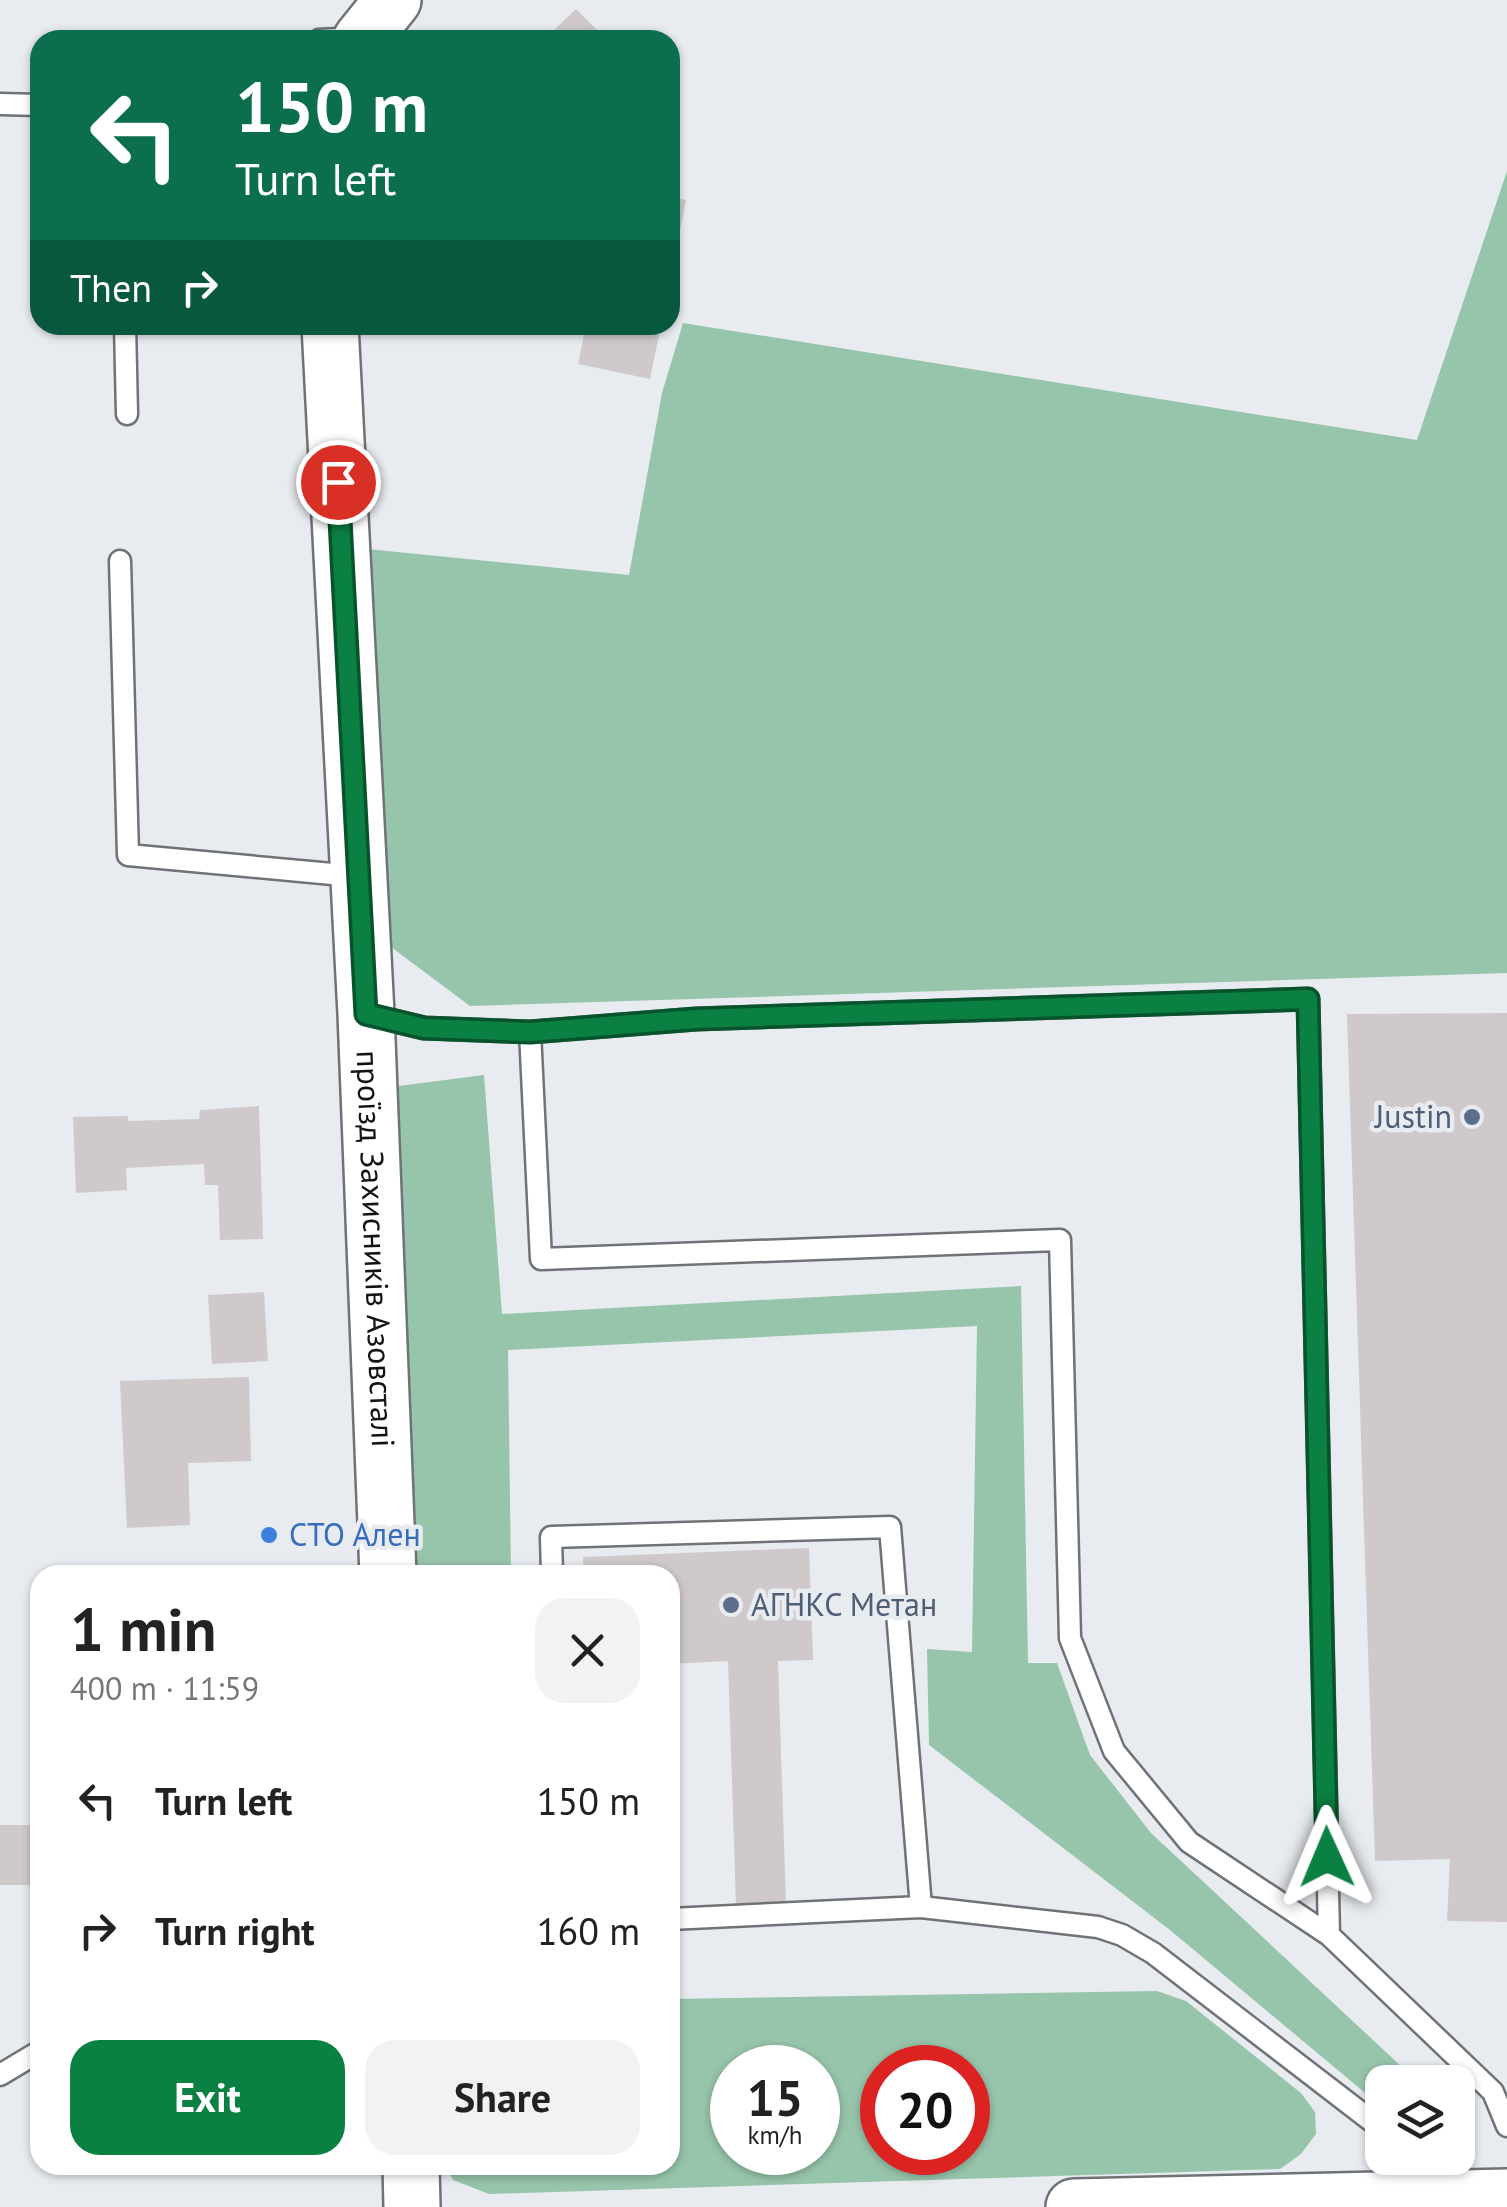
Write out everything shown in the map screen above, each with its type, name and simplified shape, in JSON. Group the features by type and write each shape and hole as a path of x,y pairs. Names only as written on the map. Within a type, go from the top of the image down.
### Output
{"street":[{"name":"проїзд Захисників Азовсталі","path":"330,335 366,1014 388,1565"},
{"path":"411,2175 412,2207"},
{"path":"1074,2207 1489,2196"}],"lane":[{"path":"0,104 30,105"},
{"path":"125,335 127,414"},
{"path":"120,561 128,856 356,876"},
{"path":"366,1014 424,1028 530,1032 696,1019 1308,999 1329,1935"},
{"path":"530,1032 541,1259 1060,1240 1070,1638 1114,1751 1189,1842 1329,1935 1493,2092 1507,2126"},
{"path":"552,1565 551,1537 890,1528 921,1907"},
{"path":"680,1919 921,1907 1098,1927 1154,1953 1365,2115"},
{"path":"0,2075 30,2057"},
{"path":"1451,2175 1489,2196"}],"green space":[{"path":"1507,171 1507,973 470,1006 383,941 367,549 629,575 662,393 683,323 1417,440"},
{"path":"484,1075 502,1314 1021,1286 1028,1663 1057,1663 1090,1755 1151,1833 1400,2065 1365,2065 1365,2093 1170,1930 929,1745 927,1649 972,1652 977,1326 508,1350 511,1565 407,1565 391,1087"},
{"path":"1157,1991 1186,2001 1301,2093 1315,2112 1316,2134 1301,2154 1280,2169 489,2194 453,2180 450,2175 680,2175 680,1999"}],"building":[{"path":"576,9 597,30 554,30"},
{"path":"680,199 686,200 680,230"},
{"path":"584,335 659,335 650,379 578,364"},
{"path":"1507,1013 1507,1922 1447,1921 1450,1859 1375,1861 1347,1014"},
{"path":"259,1106 263,1239 220,1240 218,1185 205,1185 204,1164 126,1168 127,1190 76,1193 73,1117 128,1116 128,1121 199,1119 200,1110"},
{"path":"264,1292 268,1361 212,1364 208,1295"},
{"path":"249,1377 251,1461 188,1463 190,1525 127,1528 120,1381"},
{"path":"809,1548 813,1660 778,1661 786,1904 736,1905 728,1661 680,1663 680,1565 583,1565 583,1557"},
{"path":"0,1825 30,1825 30,1885 0,1885"}],"place":[{"name":"Justin","path":"1472,1117"},
{"name":"СТО Ален","path":"269,1535"},
{"name":"АГНКС Метан","path":"731,1605"}],"route":[{"path":"338,482 366,1014 424,1028 530,1032 696,1019 1308,999 1327,1857"}]}
